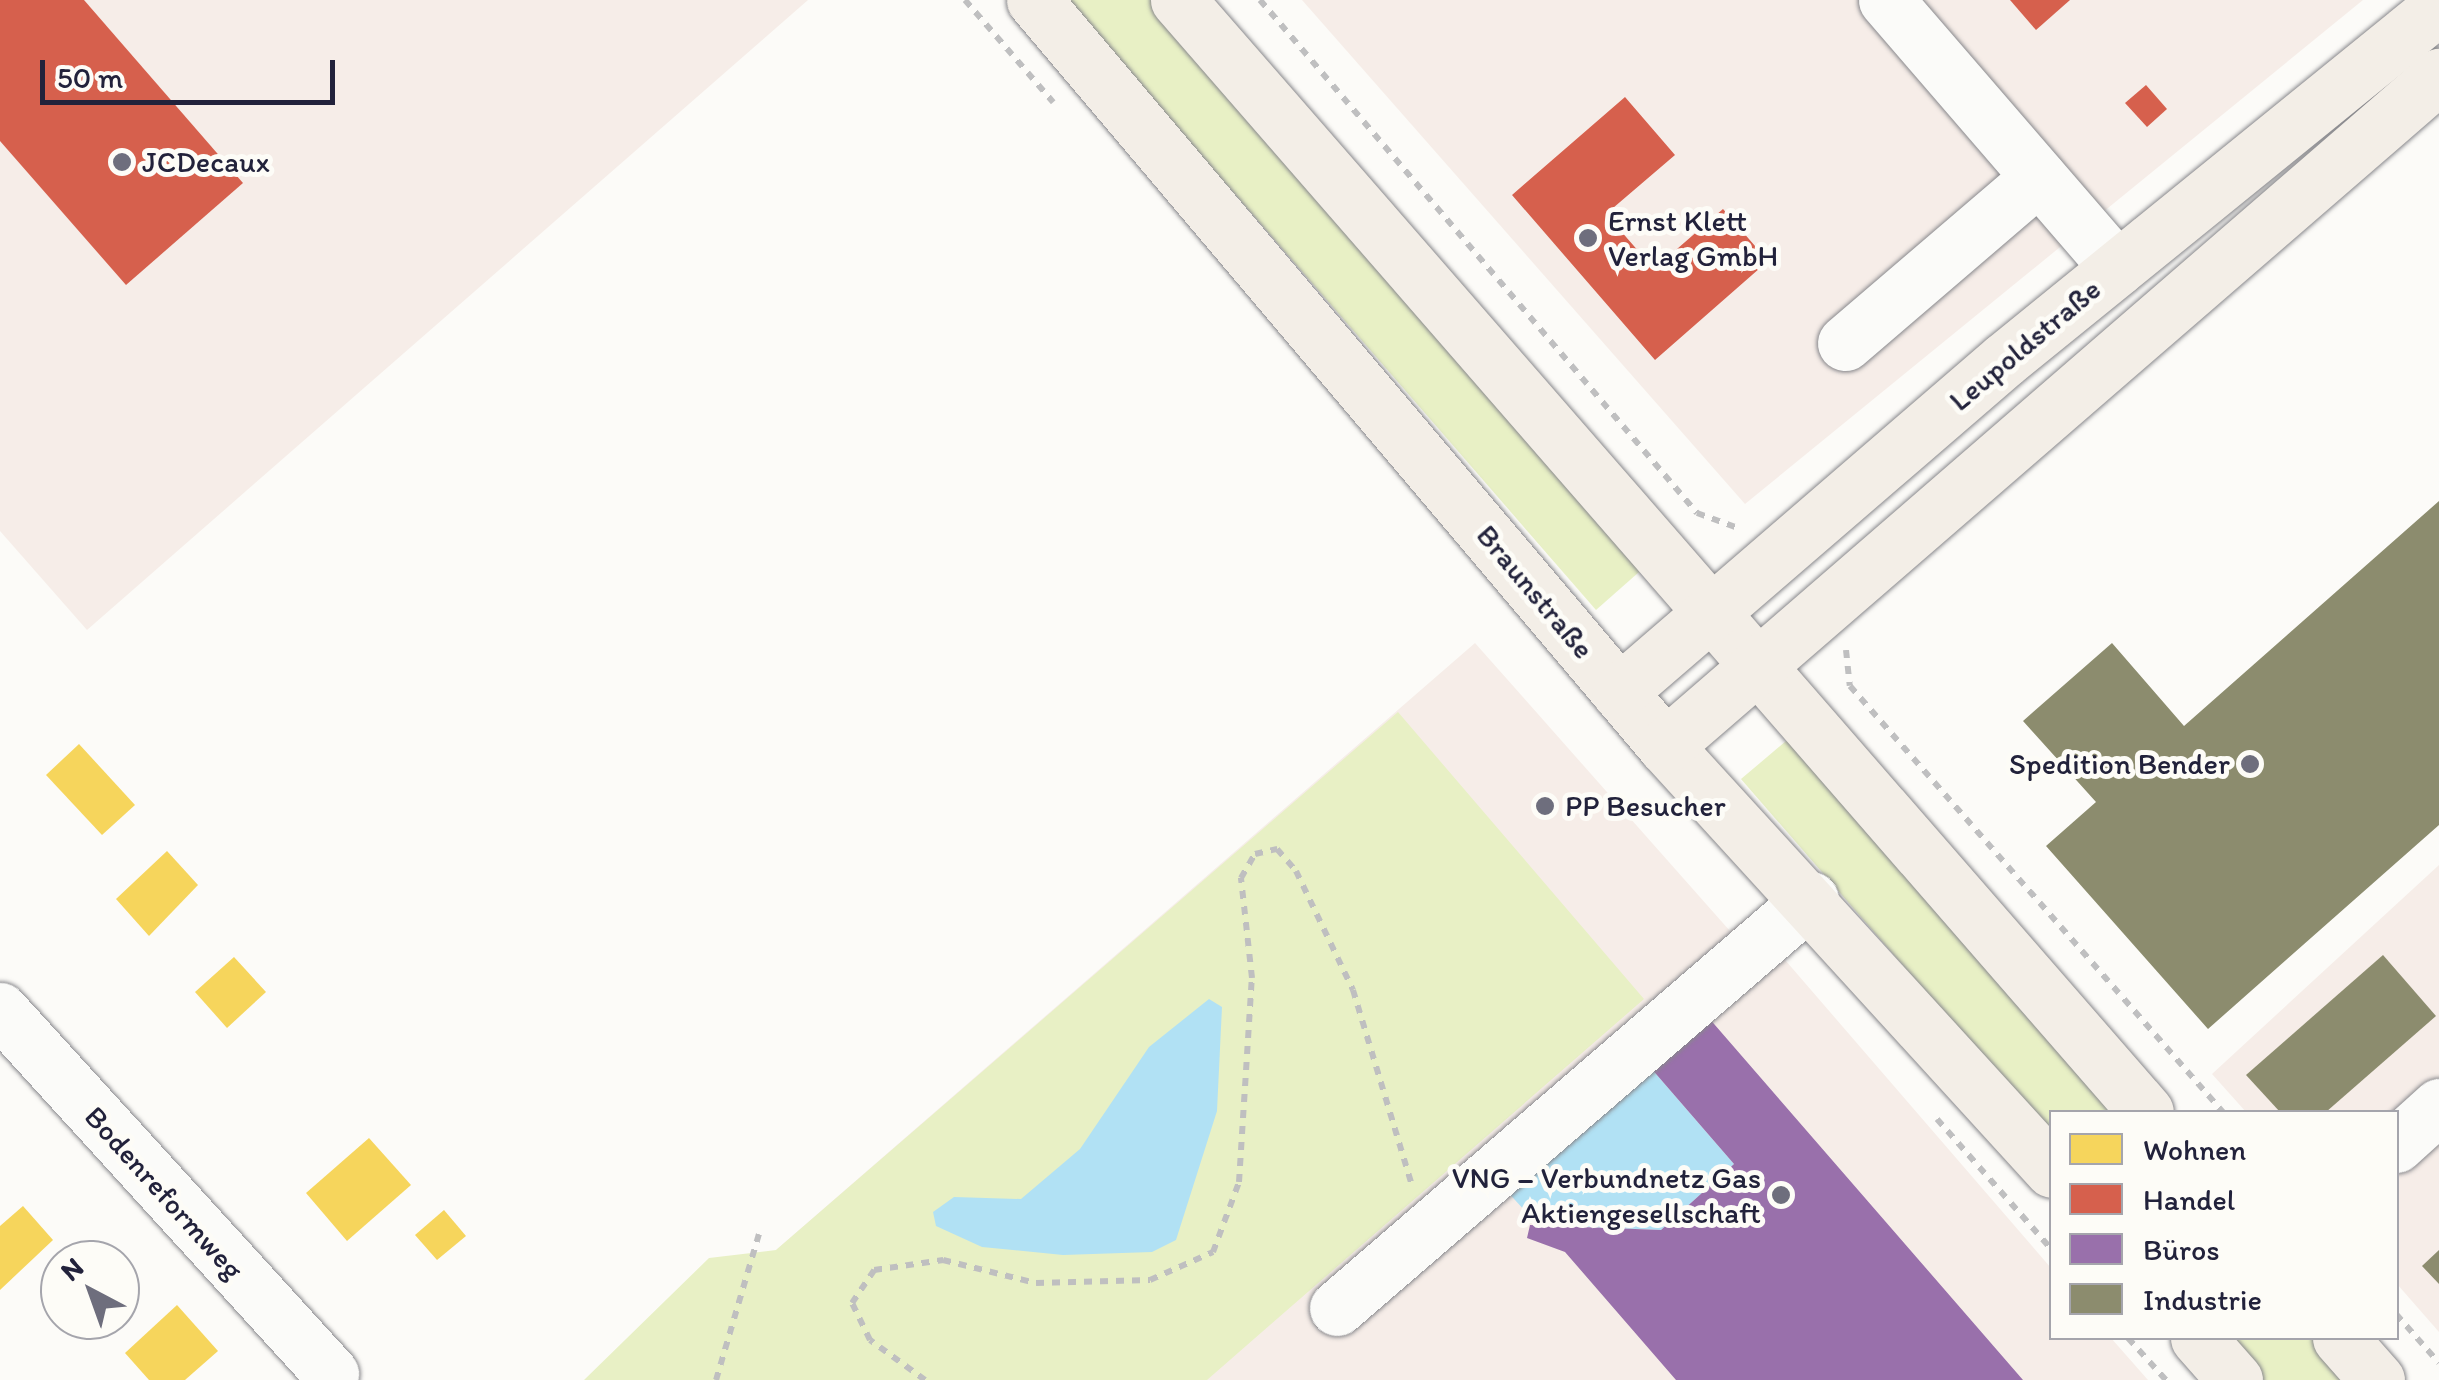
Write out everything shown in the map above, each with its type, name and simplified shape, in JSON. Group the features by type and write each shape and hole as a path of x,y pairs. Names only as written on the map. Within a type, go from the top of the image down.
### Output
{"main road":[{"name":"Braunstraße","path":"1034,0 1665,746 1811,899 2049,1167"},
{"path":"1178,0 2144,1110"},
{"name":"Leupoldstraße","path":"1619,692 2116,268 2439,7"},
{"path":"1665,746 2439,76"},
{"path":"2200,1340 2235,1380"},
{"path":"2342,1340 2377,1380"}],"street":[{"path":"1886,0 2116,268"},
{"path":"1845,344 2039,178"},
{"path":"1337,1308 1811,899"},
{"name":"Bodenreformweg","path":"0,1010 331,1374"},
{"path":"2399,1142 2439,1106"}],"path":[{"path":"1260,0 1697,513 1718,525"},
{"path":"1856,632 1847,643 1850,686 2222,1110"},
{"path":"925,1380 870,1340 852,1303 874,1270 942,1260 1036,1283 1150,1280 1213,1252 1239,1182 1252,978 1241,878 1255,854 1277,849 1296,871 1384,1077 1392,1139 1414,1188 1444,1215"},
{"path":"716,1380 759,1234"},
{"path":"2399,1317 2439,1363"},
{"path":"2130,1340 2166,1380"}],"shaded area":[{"path":"0,0 808,0 87,630 0,531"},
{"path":"1302,0 2363,0 1745,504"},
{"path":"1475,643 1730,931 1748,917 2049,1266 2049,1340 2113,1340 2148,1380 918,1380 776,1250"},
{"path":"2439,865 2439,1332 2399,1286 2399,1110 2244,1110 2212,1074"}],"green space":[{"path":"1066,0 1155,0 1647,565 1596,610"},
{"path":"1398,712 1644,999 1207,1380 584,1380 709,1258 776,1250"},
{"path":"1792,736 2116,1110 2049,1110 2049,1134 1741,779"},
{"path":"2229,1340 2315,1340 2349,1380 2264,1380"}],"water":[{"path":"1209,999 1222,1007 1217,1111 1176,1240 1152,1252 1063,1255 982,1247 936,1226 933,1212 954,1197 1021,1199 1080,1149 1149,1047"},
{"path":"1650,1067 1734,1164 1661,1230 1538,1225 1504,1188"}],"building: Wohnen":[{"path":"79,744 135,805 102,835 46,775"},
{"path":"167,851 198,885 149,936 116,899"},
{"path":"234,957 266,992 227,1028 195,992"},
{"path":"369,1138 411,1185 347,1241 306,1193"},
{"path":"23,1206 53,1240 40,1240 40,1252 0,1290 0,1226"},
{"path":"444,1210 466,1236 437,1260 415,1235"},
{"path":"177,1305 218,1351 185,1380 149,1380 125,1353"}],"building: Handel":[{"name":"JCDecaux","path":"0,0 84,0 243,183 126,285 0,141"},
{"path":"2010,0 2070,0 2036,30"},
{"path":"2146,85 2167,109 2147,127 2125,103"},
{"name":"Ernst Klett Verlag GmbH","path":"1625,97 1675,155 1606,214 1654,269 1723,209 1768,261 1655,360 1512,195"}],"building: Büros":[{"name":"VNG – Verbundnetz Gas Aktiengesellschaft","path":"1708,1017 2023,1380 1676,1380 1565,1252 1527,1238 1530,1225 1661,1230 1734,1164 1650,1067"}],"building: Industrie":[{"name":"Spedition Bender","path":"2439,501 2439,825 2208,1029 2046,846 2096,802 2023,721 2112,643 2184,726"},
{"path":"2383,955 2436,1016 2328,1110 2278,1110 2246,1075"},
{"path":"2439,1250 2439,1284 2422,1266"}],"place":[{"name":"JCDecaux","path":"122,162"},
{"name":"Ernst Klett Verlag GmbH","path":"1588,238"},
{"name":"Spedition Bender","path":"2250,764"},
{"name":"PP Besucher","path":"1545,806"},
{"name":"VNG – Verbundnetz Gas Aktiengesellschaft","path":"1781,1195"}]}
